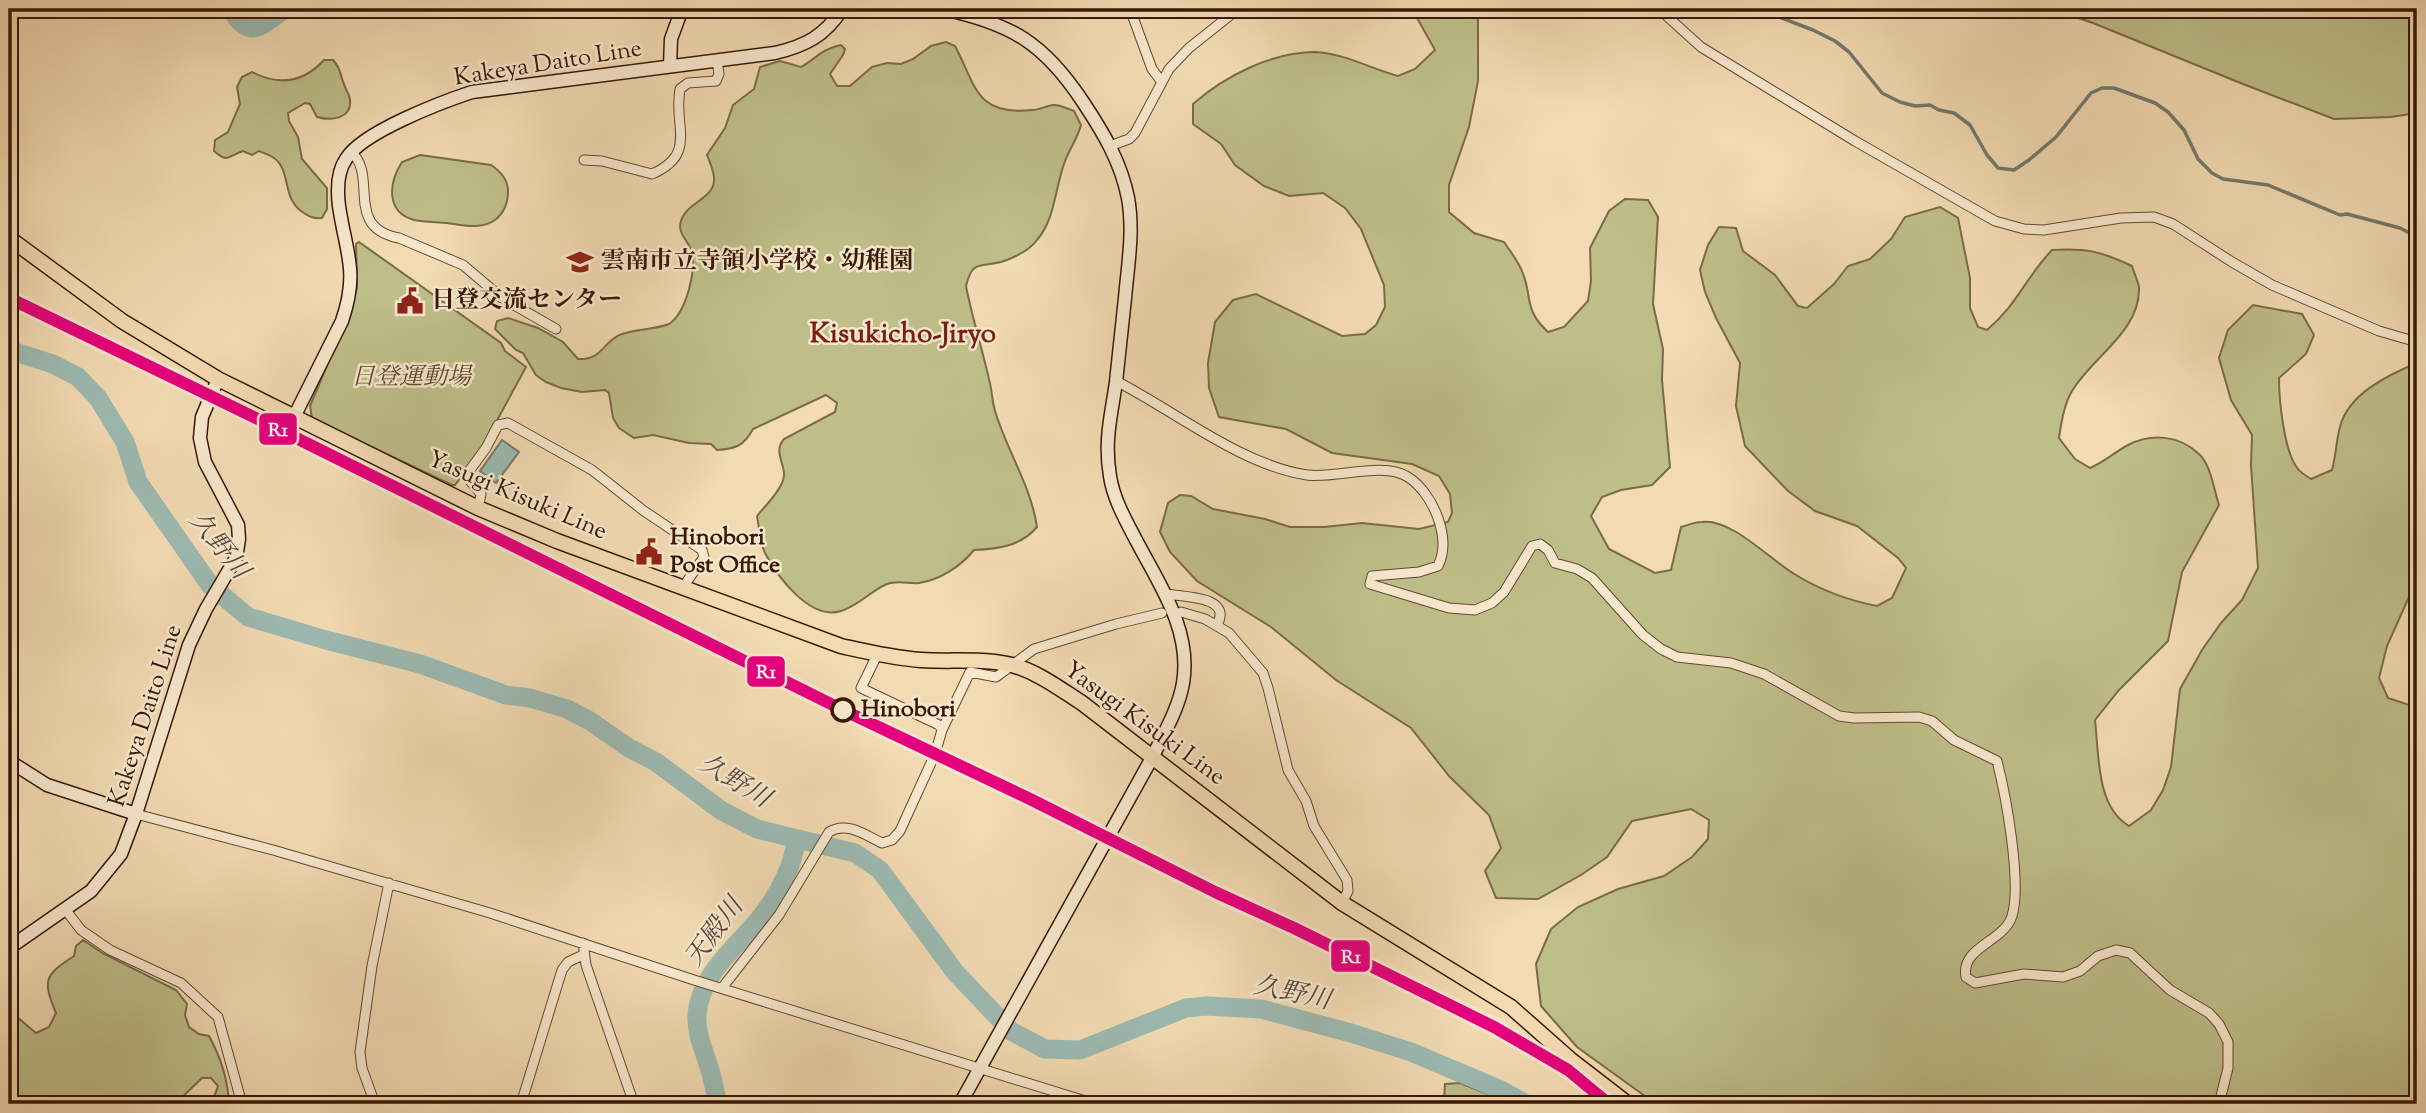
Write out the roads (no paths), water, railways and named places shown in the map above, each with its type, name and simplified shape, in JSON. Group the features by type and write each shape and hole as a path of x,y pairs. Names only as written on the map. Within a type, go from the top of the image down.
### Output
{"main road":[{"name":"Kakeya Daito Line","path":"670,66 671,39 682,9"},
{"name":"Kakeya Daito Line","path":"351,152 367,139 451,99 472,92 775,53 802,46 827,29 842,9"},
{"path":"943,9 1003,26 1048,57 1075,90 1110,146 1124,181 1131,229 1116,381 1106,444 1110,480 1126,522 1180,629 1185,665 1179,700 1153,756 960,1104"},
{"path":"294,417 348,305 352,273 338,192 341,168 351,152"},
{"name":"Yasugi Kisuki Line","path":"9,238 122,321 218,379 478,508 557,541 842,646 877,655 1012,665 1038,675 1082,703 1153,756 1342,903 1511,1007 1628,1104"},
{"name":"Kakeya Daito Line","path":"9,948 91,891 121,854 189,645 206,609 236,558 238,525 205,462 200,438 202,417 218,379"},
{"path":"9,761 47,785 136,814"}],"street":[{"path":"1130,9 1152,69 1161,81"},
{"path":"1110,146 1129,139 1135,133 1161,81 1189,48 1238,9"},
{"path":"1659,9 1701,47 1995,221 2024,229 2044,230 2121,218 2154,217 2174,224 2280,289 2379,331 2417,342"},
{"path":"584,160 602,161 652,174 670,163 677,157 681,146 680,89 688,83 716,81 719,74 717,60"},
{"path":"351,152 361,165 366,212 379,230 463,265 502,298 556,329"},
{"path":"1116,381 1229,447 1260,461 1306,475 1394,472 1405,475 1418,484 1432,504 1443,537 1442,557 1438,566 1419,572 1372,576 1370,584 1449,608 1475,610 1492,603 1504,592 1532,547 1539,544 1548,550 1555,563 1577,569 1592,578 1643,635 1677,657 1731,663 1764,674 1839,716 1919,717 1932,721 1954,740 1997,761 2014,869 2012,917 2002,931 1970,956 1965,969 1966,978 1975,983 2024,974 2063,977 2080,971 2098,956 2116,950 2130,953 2170,990 2209,1013 2218,1024 2228,1042 2228,1068 2219,1104"},
{"path":"9,388 9,395"},
{"path":"478,508 481,494 467,474 486,448 498,425 508,423 592,470 644,511 702,550 704,557 683,587"},
{"path":"1164,594 1200,599 1216,605 1222,616 1217,625"},
{"path":"1181,612 1217,625 1229,633 1263,673 1288,770 1306,801 1314,825 1347,880 1348,891 1342,903"},
{"path":"718,987 775,922 829,832 836,827 848,827 882,843 892,840 900,831 936,754 942,730 970,672 996,677 1034,649 1162,613"},
{"path":"877,655 861,688 939,724 942,730"},
{"path":"136,814 389,883 1095,1104"},
{"path":"375,1104 362,1068 360,1052 372,966 389,883"},
{"path":"65,909 81,930 110,950 170,976 218,1017 242,1104"},
{"path":"583,943 583,955 634,1104"},
{"path":"521,1104 562,970 568,962 583,955"}],"water":[{"path":"502,440 519,452 496,483 480,471"}],"waterway":[{"path":"231,9 238,19 250,28 263,25 285,9"},
{"path":"1758,9 1835,41 1849,52 1882,93 1900,102 1915,106 1930,105 1954,113 1970,125 1987,155 1998,168 2014,170 2029,160 2056,137 2091,93 2102,88 2114,88 2155,103 2168,112 2184,130 2198,159 2212,173 2223,179 2268,185 2340,215 2347,214 2400,228 2417,237"},
{"name":"久野川","path":"9,350 53,364 78,377 98,398 125,442 138,482 210,585 248,617 420,664 506,695 530,698 567,709 656,762 722,811 757,829 855,853 880,870 955,972 1011,1031 1045,1049 1080,1050 1186,1008 1207,1006 1261,1009 1411,1052 1501,1090 1526,1104"},
{"name":"天殿川","path":"718,1104 698,1029 700,1000 713,972 775,897 789,868 796,840"}],"place":[{"name":"雲南市立寺領小学校・幼稚園","path":"580,262"},
{"name":"日登交流センター","path":"410,301"},
{"name":"Hinobori Post Office","path":"649,552"},
{"name":"Hinobori","path":"843,710"}],"district":[{"name":"Kisukicho-Jiryo","path":"903,335"}],"park label":[{"name":"日登運動場","path":"411,378"}]}
